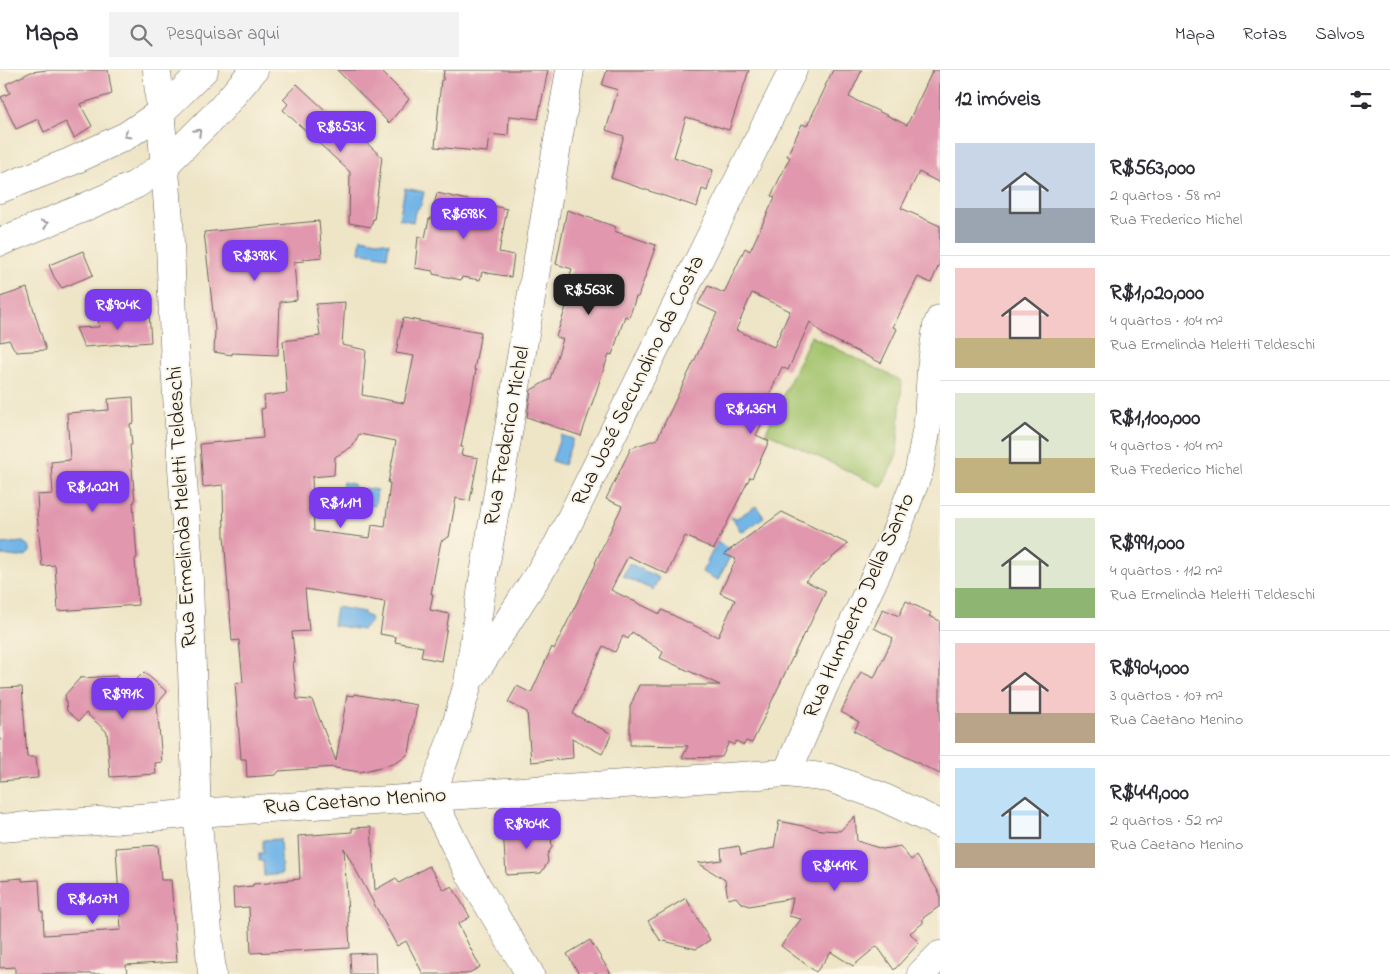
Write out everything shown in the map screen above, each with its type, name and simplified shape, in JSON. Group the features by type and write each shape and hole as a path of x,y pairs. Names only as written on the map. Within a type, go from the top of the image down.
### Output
{"street":[{"name":"Rua Ermelinda Meletti Teldeschi","path":"156,70 165,165 175,366 188,554 197,813 212,974"},
{"path":"0,189 70,162 126,136 160,113 204,70"},
{"path":"0,242 135,185 165,165 221,109 254,70"},
{"name":"Rua Frederico Michel","path":"431,797 455,729 468,682 483,580 570,70"},
{"name":"Rua José Secundino da Costa","path":"468,682 558,544 793,70"},
{"name":"Rua Humberto Della Santo","path":"787,773 823,688 895,534 919,471 928,421 931,370 937,326 940,319"},
{"name":"Rua Caetano Menino","path":"0,828 787,773 830,778 880,796 940,824"},
{"path":"431,797 468,871 530,974"},
{"path":"921,974 940,955"}],"green space":[{"path":"811,336 902,381 897,454 882,487 766,432"}],"water":[{"path":"405,188 424,192 421,205 415,212 413,222 399,219"},
{"path":"361,238 389,243 387,257 359,252"},
{"path":"561,435 573,439 564,465 552,461"},
{"path":"343,482 354,484 354,489 364,491 365,488 377,490 375,506 362,504 357,507 340,504"},
{"path":"756,506 764,517 741,532 731,518 737,518"},
{"path":"23,542 30,547 30,552 27,555 20,557 0,555 0,544"},
{"path":"717,542 733,551 718,580 702,572"},
{"path":"629,563 659,578 653,590 623,576"},
{"path":"336,607 364,612 371,620 362,630 333,625"},
{"path":"280,839 282,874 264,876 263,861 259,861 259,853 263,853 263,840"}],"building":[{"path":"48,70 108,70 112,94 80,104 92,126 74,138 66,122 44,132 38,119 16,129 1,97 10,93 6,84 31,72"},
{"path":"337,70 380,70 409,99 389,123"},
{"path":"444,70 548,70 538,119 509,116 508,136 489,134 487,152 435,147 441,80 443,80"},
{"path":"607,70 749,70 729,130 686,117 674,157 713,170 707,191 702,189 697,207 611,178 624,136 606,130 618,90 602,85"},
{"path":"833,70 862,70 849,97 907,125 933,70 940,70 940,183 919,172 901,208 940,226 940,263 931,283 918,277 893,327 897,329 881,363 824,335 810,322 788,370 782,367 763,408 768,411 756,435 769,441 752,478 750,477 714,549 685,536 667,574 628,556 611,590 660,614 662,610 718,637 735,600 720,593 736,559 724,554 782,512 848,544 805,581 826,591 752,743 746,741 744,745 736,741 734,745 729,742 722,757 682,758 688,746 630,745 630,707 639,685 720,685 660,658 663,652 632,632 628,639 623,636 615,652 603,646 573,714 612,734 602,754 572,738 573,758 531,762 527,712 508,702 517,686 531,693 552,647 554,649 622,506 606,499 631,448 657,439 717,313 698,304 708,286 724,293 745,248 750,251 775,197 771,196 790,157 787,156 802,124 807,126","holes":["752,293 790,311 774,347 736,330"]},
{"path":"297,84 339,123 341,120 382,157 374,220 371,227 349,223 350,172 283,110 288,104 283,99"},
{"path":"437,193 507,209 499,252 514,255 511,277 482,272 480,280 462,277 461,280 433,274 433,271 415,268 418,236 425,238"},
{"path":"567,210 616,227 614,231 656,245 629,318 625,316 612,355 609,354 581,436 527,417 531,390 550,379 563,339 556,337 569,298 563,296 572,269 556,264"},
{"path":"319,221 322,257 294,262 297,300 280,302 278,355 232,353 232,355 214,352 215,330 204,232"},
{"path":"83,251 93,275 62,288 54,277 49,265"},
{"path":"27,288 46,350 16,352 9,340 0,342 0,297"},
{"path":"345,302 342,345 366,350 362,395 404,403 414,356 396,353 403,318 481,332 474,370 476,370 461,447 463,447 461,455 478,458 470,501 456,498 449,537 441,541 431,594 433,594 430,610 449,614 441,661 421,657 423,647 395,642 396,637 380,634 385,602 305,589 309,631 292,632 297,699 312,700 336,761 347,695 353,696 354,694 417,705 409,753 393,764 360,772 335,767 279,771 276,775 247,777 246,759 241,759 235,683 243,682 239,640 232,641 224,536 223,485 203,487 200,444 263,438 261,409 265,408 264,396 287,393 283,341 320,336 316,304","holes":["359,434 396,441 388,483 390,483 385,527 372,525 370,538 314,531 312,477 334,475 335,457 353,446"]},
{"path":"149,313 151,342 84,347 76,328 99,327 98,319"},
{"path":"133,397 134,423 130,424 132,445 130,445 135,502 133,502 138,605 58,611 55,565 42,566 37,495 53,494 51,462 70,460 67,413 109,410 108,399"},
{"path":"906,601 931,613 929,616 940,621 940,774 854,731 859,722 841,712 861,672 874,678 893,638 874,628 883,609 899,616"},
{"path":"144,672 167,692 157,704 162,762 155,763 156,774 110,777 107,732 86,713 79,721 67,711 65,695 80,678 116,676 128,688"},
{"path":"22,687 27,757 36,757 38,778 0,781 0,688"},
{"path":"855,816 857,841 882,849 900,846 911,860 916,856 940,894 940,906 923,918 923,923 910,933 919,943 894,970 877,946 853,966 831,952 816,972 781,946 801,919 789,916 793,898 749,906 740,902 736,897 728,899 725,880 698,863 722,860 721,849 739,846 741,855 774,848 779,821 822,830 840,831"},
{"path":"550,826 552,847 547,855 548,862 541,873 506,875 503,829"},
{"path":"371,827 375,890 396,878 399,883 429,866 444,890 452,886 470,917 458,924 480,967 467,974 423,974 406,941 397,946 344,848 350,948 251,953 249,907 234,908 233,888 300,879 298,836 352,832 352,828"},
{"path":"158,845 161,880 171,880 177,962 126,965 127,974 15,974 15,967 0,968 0,880 22,878 22,881 39,880 44,935 121,930 116,848"},
{"path":"686,898 710,940 696,949 660,940 648,921"},
{"path":"590,940 611,974 579,974 567,954"},
{"path":"375,953 376,974 351,974 350,954"}]}
